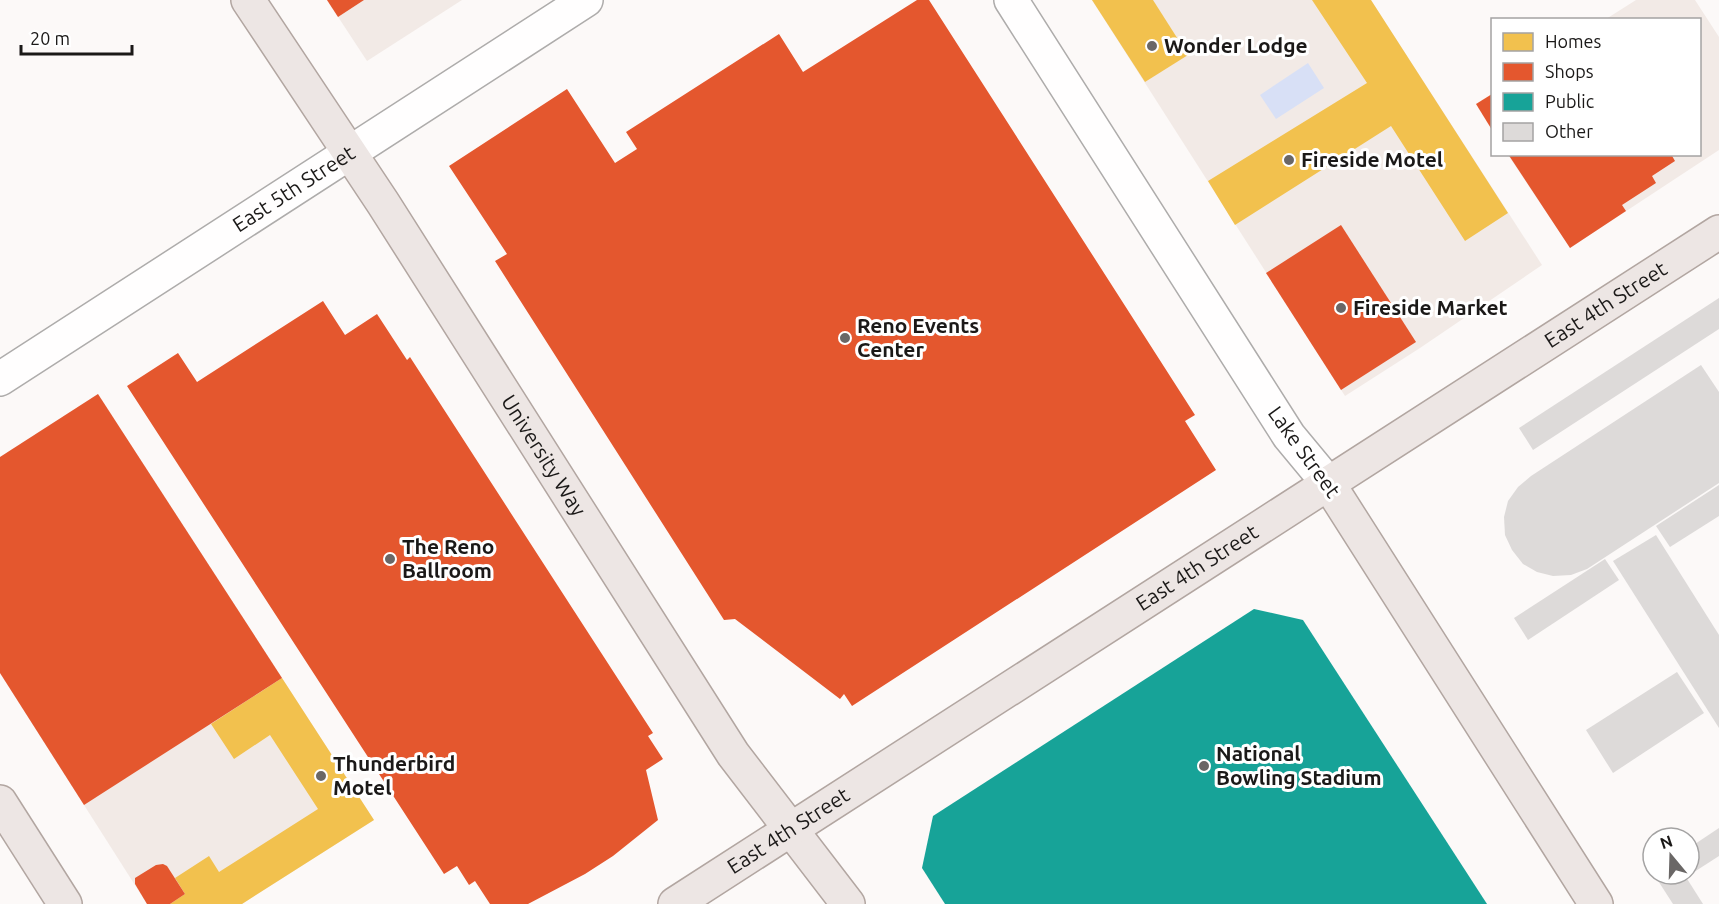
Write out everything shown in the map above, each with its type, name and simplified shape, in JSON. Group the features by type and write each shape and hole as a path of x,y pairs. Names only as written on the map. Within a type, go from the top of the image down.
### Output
{"main road":[{"name":"University Way","path":"248,0 350,152 733,754 848,904"},
{"name":"East 4th Street","path":"675,904 1719,232"},
{"name":"Lake Street","path":"1328,483 1596,904"},
{"path":"0,802 65,904"}],"street":[{"name":"East 5th Street","path":"0,379 586,0"},
{"name":"Lake Street","path":"1011,0 1289,436 1328,483"}],"shaded area":[{"path":"327,0 462,0 367,61"},
{"path":"1092,0 1371,0 1542,265 1345,396"},
{"path":"1636,0 1695,0 1719,37 1719,150 1570,248 1509,156 1701,156 1701,18 1608,18"},
{"path":"98,394 374,820 242,904 147,904 0,673 0,457"}],"water":[{"path":"1308,63 1324,88 1276,119 1260,95"}],"building: Homes":[{"name":"Wonder Lodge","path":"1092,0 1153,0 1188,55 1145,82"},
{"name":"Fireside Motel","path":"1312,0 1371,0 1508,213 1465,241 1391,126 1235,225 1208,181 1367,83"},
{"name":"Thunderbird Motel","path":"282,678 374,820 242,904 170,904 185,894 175,878 209,856 219,872 318,809 270,735 234,759 211,724"}],"building: Shops":[{"path":"327,0 364,0 338,17"},
{"name":"Reno Events Center","path":"917,0 929,0 1195,415 1185,421 1216,470 852,706 844,694 840,699 735,619 724,620 495,261 507,254 449,166 567,89 615,163 637,149 626,132 779,34 803,72"},
{"path":"1491,95 1491,128 1476,104"},
{"path":"1509,156 1672,156 1675,161 1652,176 1656,183 1622,205 1626,211 1570,248"},
{"name":"Fireside Market","path":"1341,225 1416,342 1341,390 1266,273"},
{"name":"The Reno Ballroom","path":"323,301 345,335 377,314 407,360 410,357 653,733 648,736 663,759 646,770 658,820 613,856 585,874 528,904 490,904 475,881 469,885 457,866 444,874 127,386 178,353 197,382"},
{"path":"98,394 282,678 84,805 0,673 0,457"},
{"path":"156,865 167,866 185,894 170,904 147,904 135,884 135,878"}],"building: Public":[{"name":"National Bowling Stadium","path":"1254,609 1303,620 1487,904 945,904 922,868 933,816"}],"building: Other":[{"path":"1719,298 1719,329 1533,450 1519,428"},
{"path":"1701,365 1719,392 1719,483 1587,569 1571,575 1553,576 1537,572 1523,564 1512,550 1505,535 1504,517 1508,501 1518,487 1531,476"},
{"path":"1719,485 1719,516 1670,547 1656,526"},
{"path":"1656,535 1719,635 1719,728 1613,561"},
{"path":"1605,559 1619,580 1528,640 1514,618"},
{"path":"1677,672 1704,713 1613,773 1586,730"},
{"path":"1719,828 1719,856 1701,868 1701,840"},
{"path":"1661,886 1692,886 1703,904 1673,904"}],"place":[{"name":"Wonder Lodge","path":"1152,46"},
{"name":"Fireside Motel","path":"1289,160"},
{"name":"Fireside Market","path":"1341,308"},
{"name":"Reno Events Center","path":"845,338"},
{"name":"The Reno Ballroom","path":"390,559"},
{"name":"National Bowling Stadium","path":"1204,766"},
{"name":"Thunderbird Motel","path":"321,776"}]}
